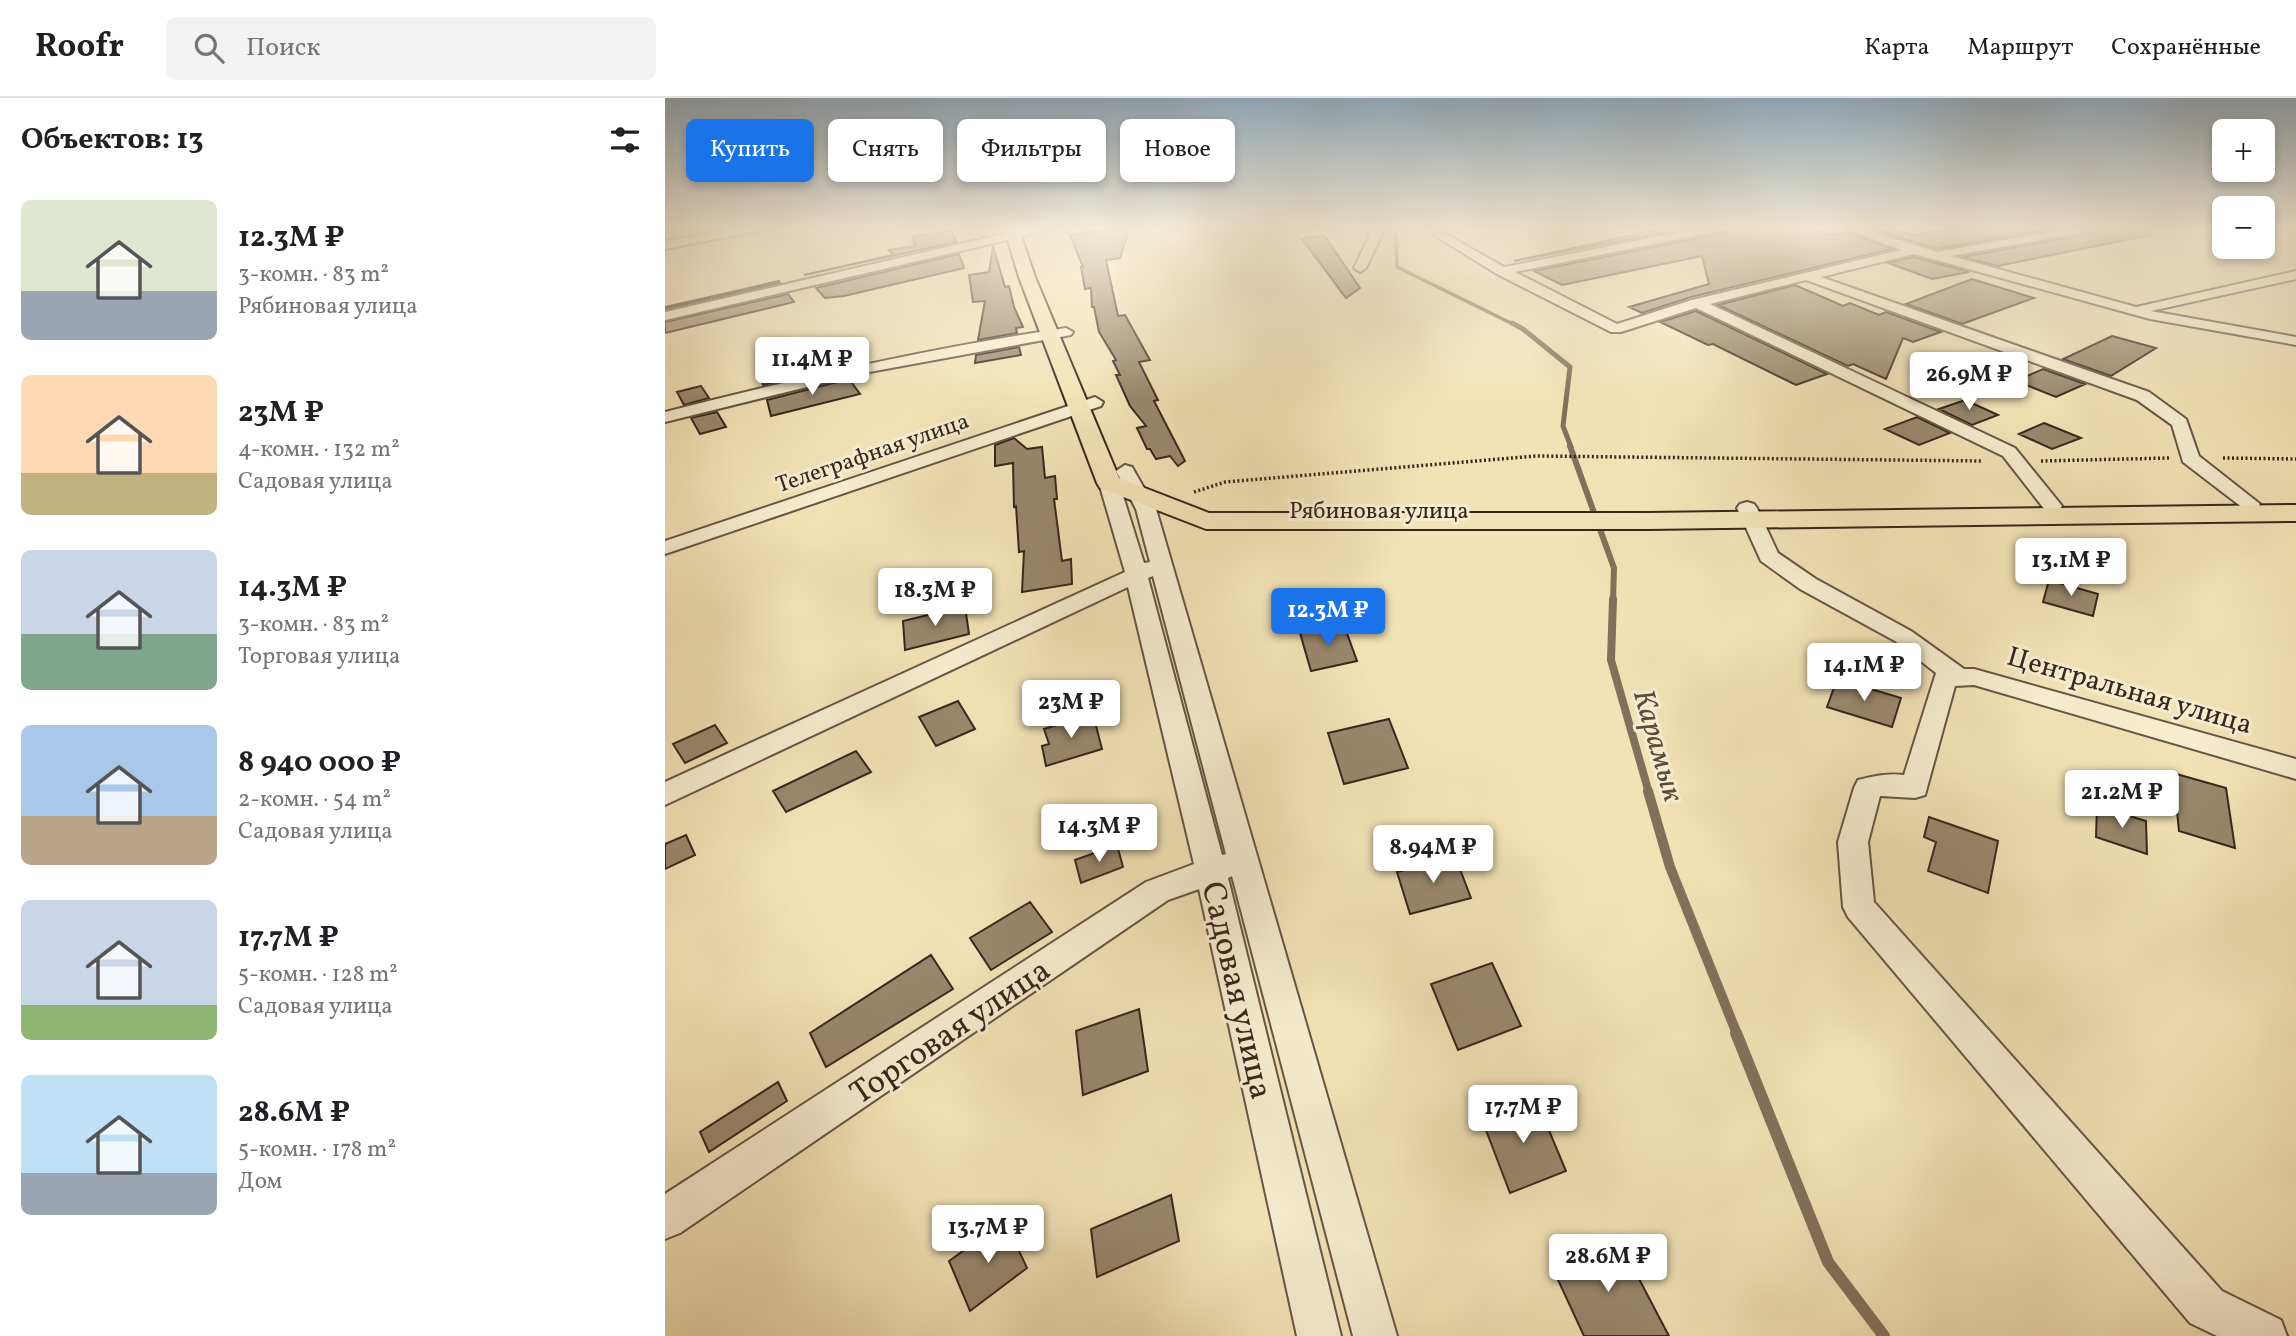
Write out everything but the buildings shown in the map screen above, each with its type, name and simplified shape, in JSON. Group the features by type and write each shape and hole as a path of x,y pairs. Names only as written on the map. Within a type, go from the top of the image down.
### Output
{"main road":[{"path":"1031,285 1058,333 1124,483 1206,521 1751,514 2296,513"},
{"name":"Рябиновая улица","path":"1124,483 1183,496 1215,509 1533,516"},
{"path":"1751,514 2296,503"}],"street":[{"path":"665,317 796,285"},
{"path":"1528,285 1616,329 1697,303 1771,285"},
{"path":"1832,285 2143,396 2180,423 2190,458 2250,504"},
{"path":"2038,285 2133,311 2296,341"},
{"path":"2133,311 2252,285"},
{"path":"1697,303 2009,452 2052,506"},
{"path":"665,416 834,373 977,344 1058,333"},
{"name":"Телеграфная улица","path":"665,548 1088,405"},
{"name":"Садовая улица","path":"1124,483 1227,865 1375,1336"},
{"path":"1751,514 1769,556 1808,584 1903,636 1951,678 1915,787 1888,784 1868,788 1853,842 1859,907 2206,1307 2265,1336"},
{"path":"665,794 1149,569"},
{"name":"Центральная улица","path":"1951,678 1974,677 2296,769"},
{"name":"Садовая улица","path":"1227,865 1319,1336"},
{"name":"Торговая улица","path":"665,1218 1157,891 1227,865"}],"path":[{"path":"1183,496 1224,482 1536,456 2017,462 2296,458"}],"waterway":[{"name":"Карамык","path":"1433,285 1515,325"},
{"name":"Карамык","path":"1512,323 1570,367 1563,426 1571,447"},
{"name":"Карамык","path":"1570,446 1614,568 1613,601"},
{"name":"Карамык","path":"1613,599 1611,660 1649,793"},
{"name":"Карамык","path":"1648,791 1670,867 1737,1034"},
{"name":"Карамык","path":"1736,1033 1828,1262 1884,1336"}]}
